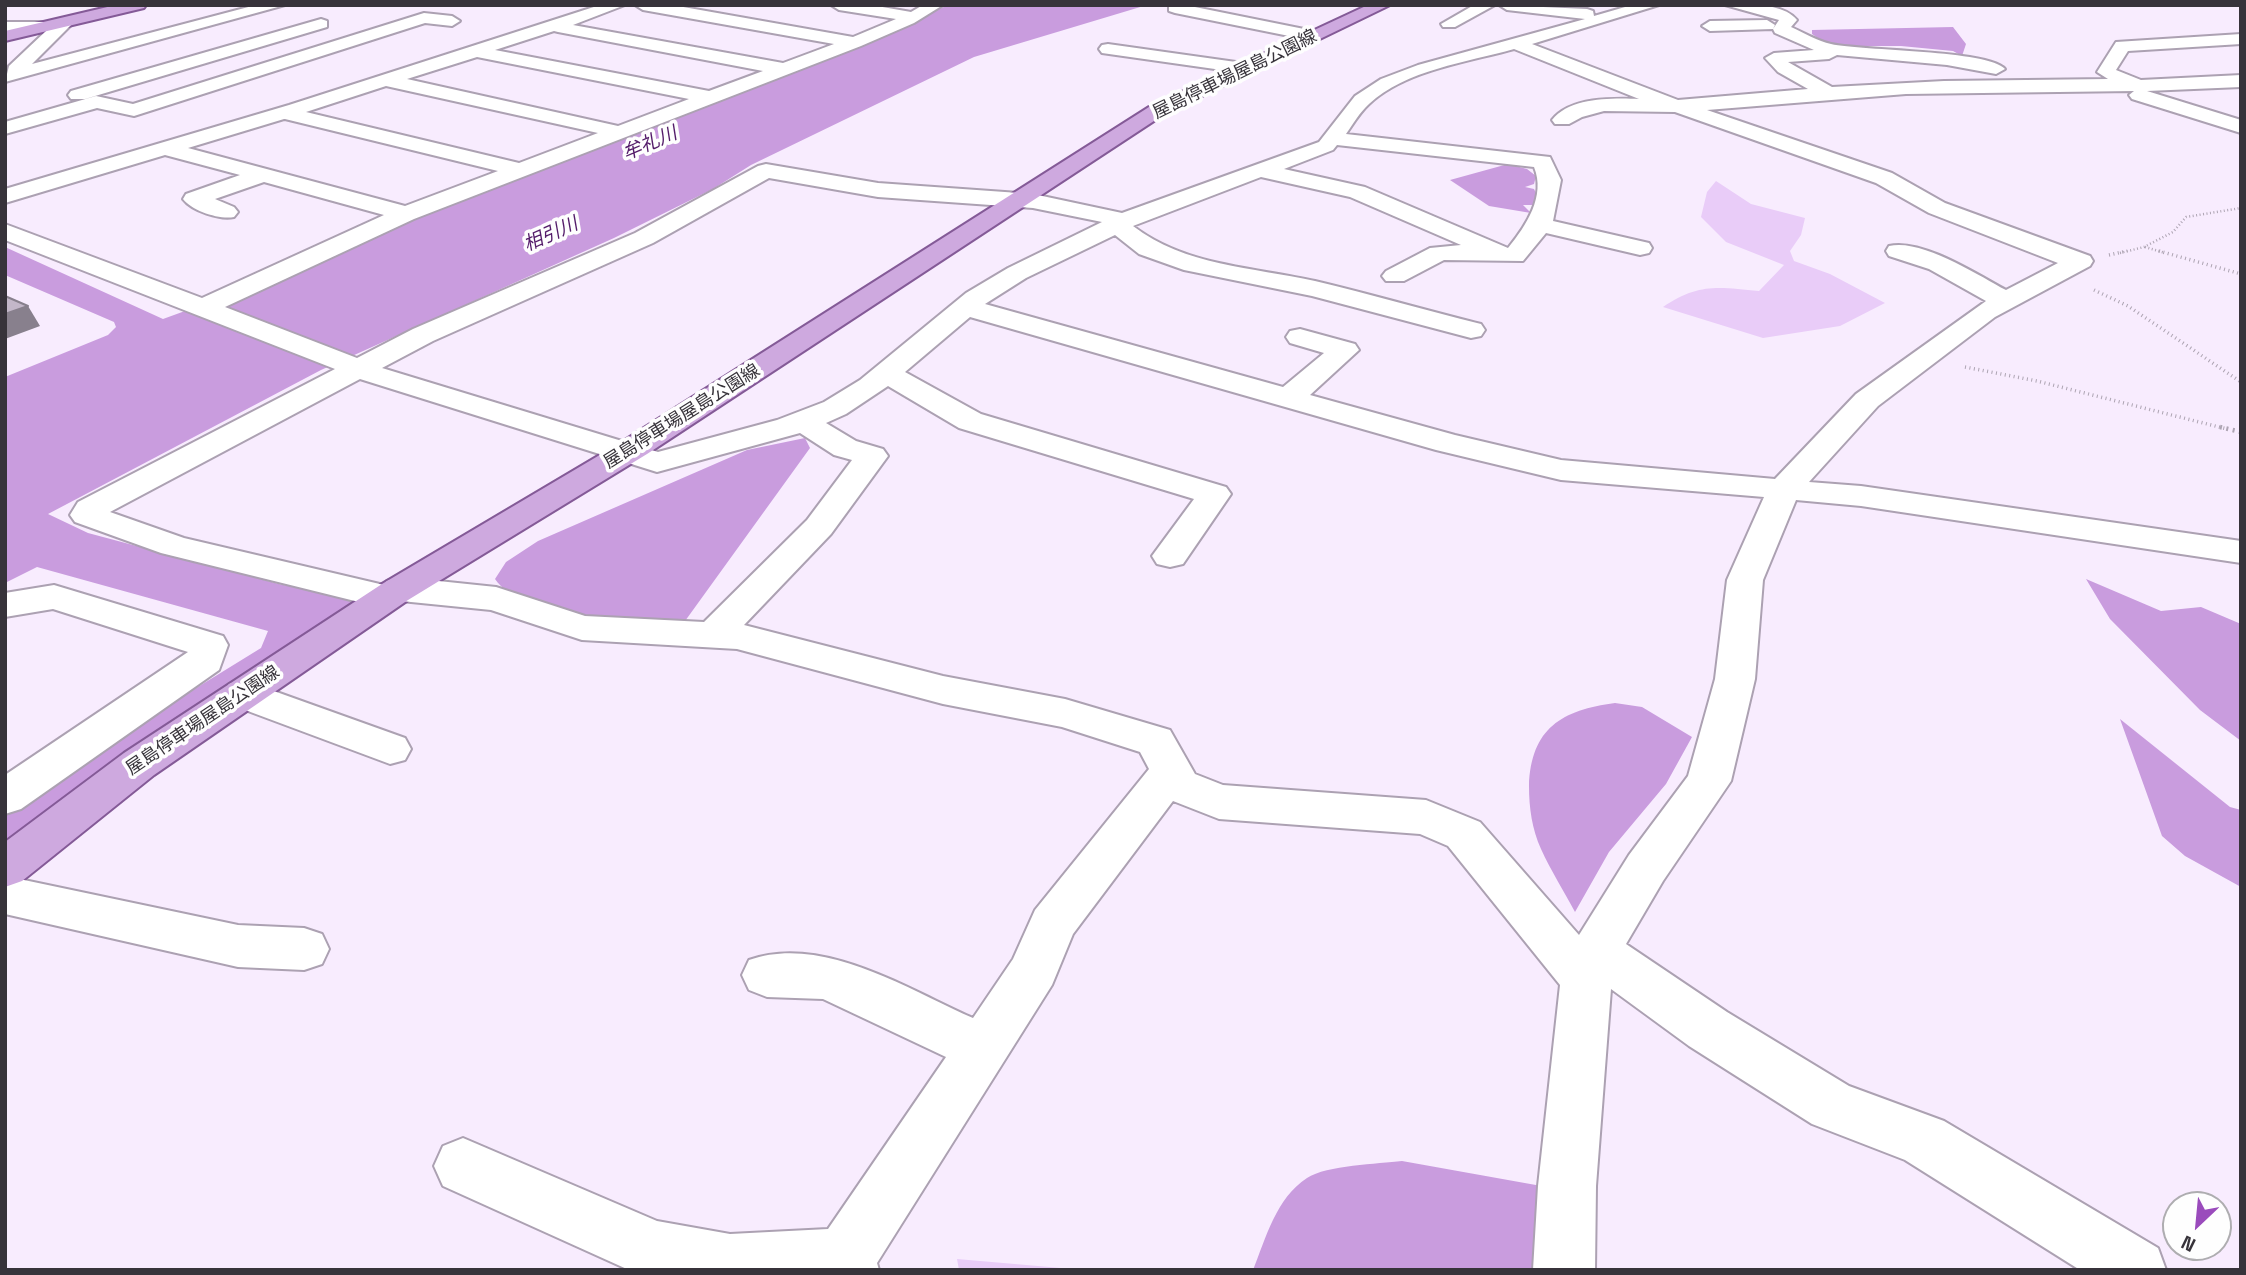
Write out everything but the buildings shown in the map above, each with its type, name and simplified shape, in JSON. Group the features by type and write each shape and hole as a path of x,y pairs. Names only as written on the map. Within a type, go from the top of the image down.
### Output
{"main road":[{"path":"5,36 66,22 89,10 138,5"},
{"name":"屋島停車場屋島公園線","path":"5,868 92,798 391,594 626,453 1164,107 1243,68 1312,24 1342,23 1382,5"}],"street":[{"path":"6,81 277,5"},
{"path":"5,196 285,113 617,5"},
{"path":"643,5 855,42"},
{"path":"839,5 914,17"},
{"path":"207,309 406,214 855,42 914,17 934,5"},
{"path":"1242,5 1312,24"},
{"path":"1449,24 1487,5"},
{"path":"1507,5 1614,16"},
{"path":"5,232 352,364 657,462 803,422 854,398 964,307 1017,273 1119,222 1319,149 1335,139 1362,100 1388,83 1424,69 1651,5"},
{"path":"1710,26 1783,25 1789,20 1784,16 1732,5"},
{"path":"1175,8 1312,24"},
{"path":"245,13 426,37"},
{"path":"54,94 87,98 134,110 424,18 452,21"},
{"path":"6,81 66,22"},
{"path":"5,128 87,98 333,25"},
{"path":"1783,25 1781,29 1795,37 1826,49 1974,64 2043,86"},
{"path":"554,26 783,69"},
{"path":"5,27 44,27"},
{"path":"2134,85 2106,72 2122,46 2241,39"},
{"path":"1515,43 1678,106 1884,178 1937,208 2047,248 2071,267 1986,311 1867,400 1784,489 1745,580 1735,679 1709,781 1646,868 1591,965 1567,1186 1564,1270"},
{"path":"1108,48 1243,68"},
{"path":"1826,49 1829,54 1774,58 1784,68 1829,93"},
{"path":"475,51 709,97"},
{"path":"292,61 317,65"},
{"path":"385,80 619,132"},
{"path":"6,81 30,92"},
{"path":"1562,120 1577,108 1678,106 1829,93 2241,81"},
{"path":"2111,85 2241,127"},
{"path":"285,113 520,170"},
{"path":"1693,137 1725,121"},
{"path":"1259,170 1357,192 1459,234 1491,252 1514,256 1540,225 1550,180 1542,162 1335,139"},
{"path":"168,149 406,214"},
{"path":"177,172 212,161"},
{"path":"1471,331 1403,316 1312,289 1213,270 1151,251 1110,215 1019,200 878,190 766,171 643,238 352,364 90,509 87,515 173,546 367,592 496,599 582,628 737,636 943,690 1065,713 1155,741 1180,786 1219,802 1426,817 1464,834 1591,965 1708,1029 1832,1105 1924,1140 2136,1270"},
{"path":"226,212 194,199 263,175"},
{"path":"1540,225 1640,248"},
{"path":"1898,251 1938,264 2006,301"},
{"path":"1395,276 1439,253 1477,255 1491,252"},
{"path":"964,307 1447,443 1561,470 1861,496 2241,552"},
{"path":"1288,398 1345,350 1300,337"},
{"path":"886,373 970,421 1214,494 1170,556"},
{"path":"712,636 819,527 872,456 845,448 803,422"},
{"path":"5,605 54,597 209,645 205,661 5,797"},
{"path":"243,694 390,749"},
{"path":"463,1166 656,1251 730,1265 846,1264 1034,970 1052,924 1172,771"},
{"path":"5,895 238,946 304,949"},
{"path":"767,975 828,977 983,1048"}],"path":[{"path":"2071,267 2144,247 2173,232 2186,216 2241,208"},
{"path":"2144,247 2241,274"},
{"path":"2071,267 2107,295 2128,306 2241,382"},
{"path":"1923,359 2037,382 2241,432"}],"shaded area":[{"path":"1716,181 1751,204 1805,218 1801,235 1790,251 1794,261 1830,274 1885,303 1840,326 1763,338 1663,307 1687,294 1709,288 1759,291 1784,265 1726,242 1701,217 1707,192"},
{"path":"957,1259 1084,1270 959,1270"}],"water":[{"path":"948,5 1147,5 974,57 751,165 713,189 614,238 321,370 48,514 88,533 279,584 357,600 5,844 5,815 81,759 261,648 268,631 37,567 5,583 5,377 108,335 116,327 114,322 5,275 5,247 163,319 185,311 195,315 419,216 863,45"},
{"path":"1953,27 1966,44 1962,56 1953,51 1901,46 1829,46 1812,34 1812,30"},
{"path":"1508,164 1527,169 1536,176 1534,184 1525,187 1534,189 1538,197 1534,205 1523,205 1531,213 1489,206 1450,180"},
{"path":"805,438 810,448 680,628 609,621 553,610 508,592 495,579 506,562 538,541 747,450"},
{"path":"2086,579 2161,611 2201,607 2241,624 2241,741 2200,710 2110,619"},
{"path":"1615,703 1642,707 1692,737 1666,784 1609,852 1575,912 1535,834 1529,786 1531,766 1543,736 1553,725 1579,711"},
{"path":"2120,719 2230,807 2241,810 2241,887 2185,856 2162,836"},
{"path":"1402,1161 1547,1187 1540,1270 1253,1270 1280,1207 1296,1186 1327,1170"}],"water label":[{"name":"牟礼川","path":"650,144"},
{"name":"相引川","path":"551,235"}]}
